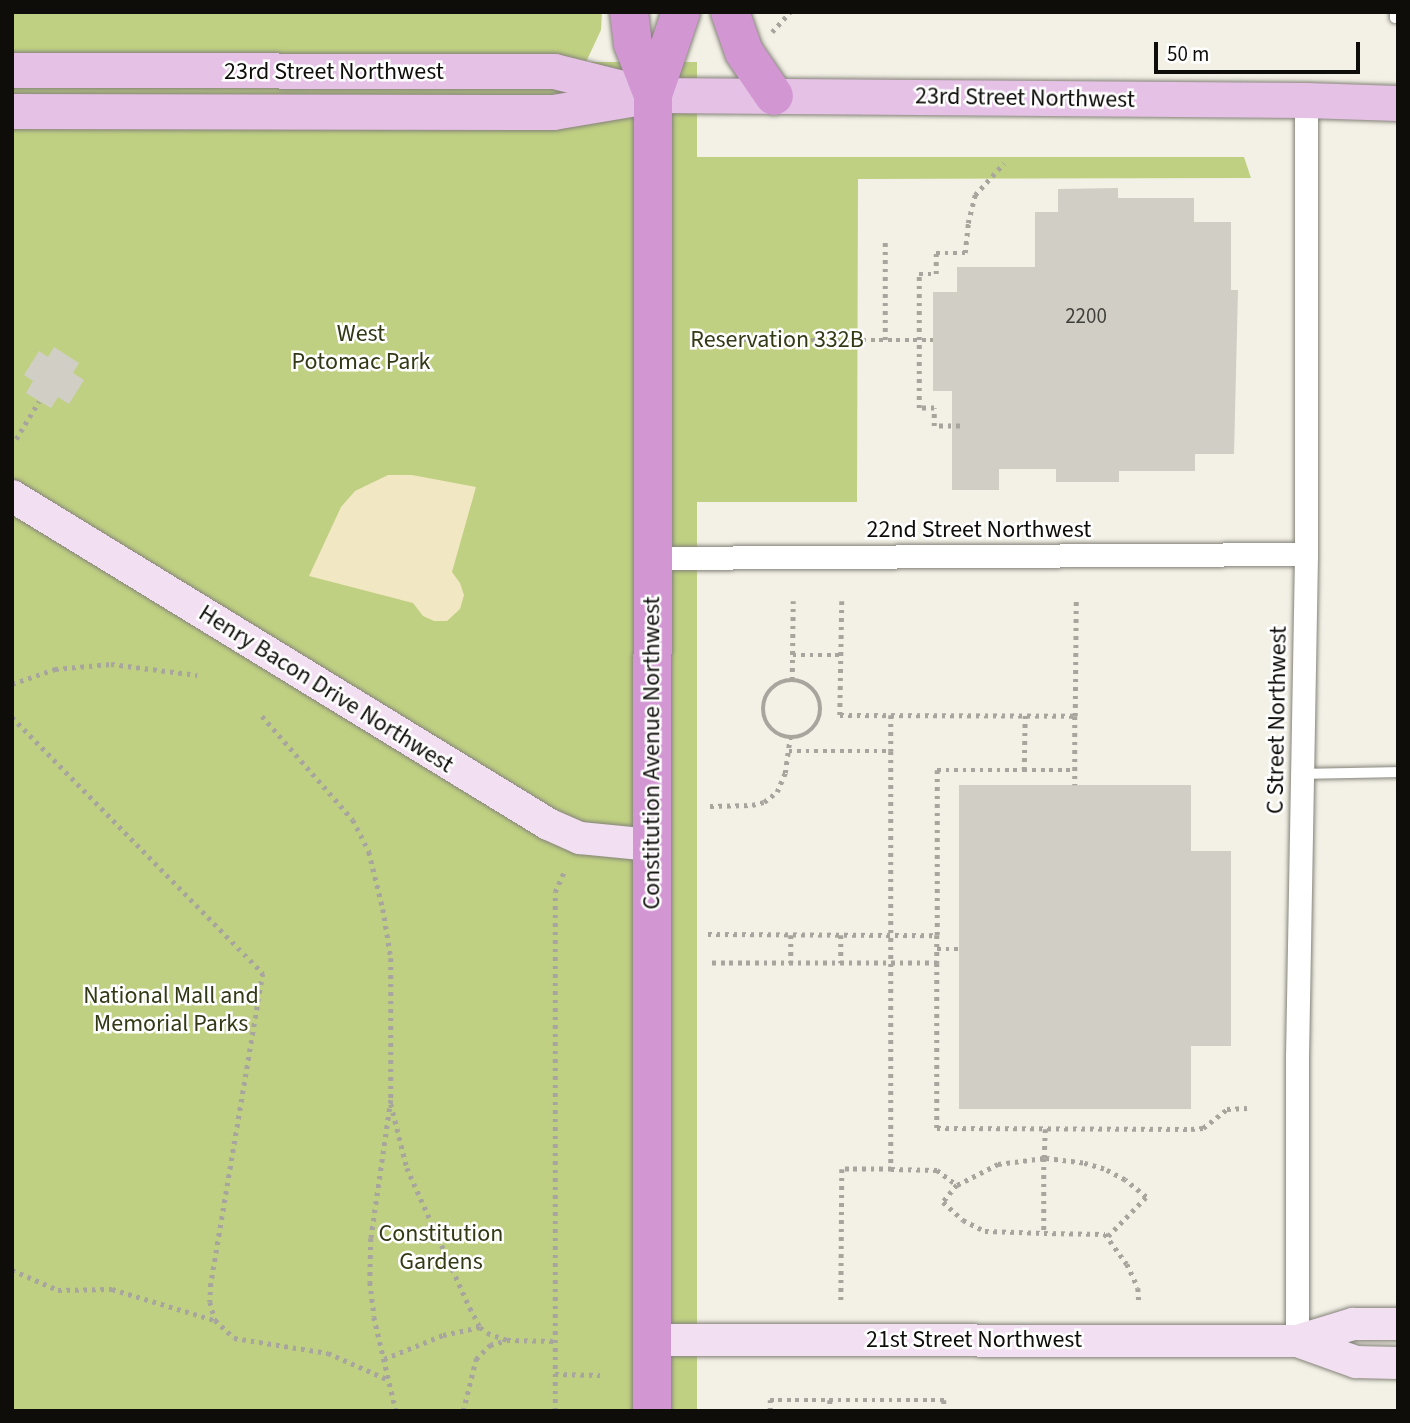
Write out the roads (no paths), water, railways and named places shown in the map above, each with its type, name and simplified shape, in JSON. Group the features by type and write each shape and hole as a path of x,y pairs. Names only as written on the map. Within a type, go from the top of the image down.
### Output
{"highway":[{"name":"Constitution Avenue Northwest","path":"629,12 634,44 653,95"},
{"name":"Constitution Avenue Northwest","path":"652,1411 653,95 681,12"},
{"path":"730,12 744,52 774,96"}],"main road":[{"name":"23rd Street Northwest","path":"12,70 554,71 653,95"},
{"name":"23rd Street Northwest","path":"12,111 553,112 653,95 1398,103"}],"street":[{"name":"C Street Northwest","path":"1297,1341 1306,554 1306,100"},
{"name":"Henry Bacon Drive Northwest","path":"12,496 568,835 595,841 652,845"},
{"name":"22nd Street Northwest","path":"652,558 1306,554"},
{"name":"21st Street Northwest","path":"652,1340 1297,1341 1353,1324 1398,1324"},
{"name":"21st Street Northwest","path":"1297,1341 1356,1362 1398,1363"}],"lane":[{"path":"1302,774 1398,772"}],"park label":[{"name":"Reservation 332B","path":"777,340"},
{"name":"West Potomac Park","path":"361,348"},
{"name":"National Mall and Memorial Parks","path":"171,1010"},
{"name":"Constitution Gardens","path":"441,1248"}]}
